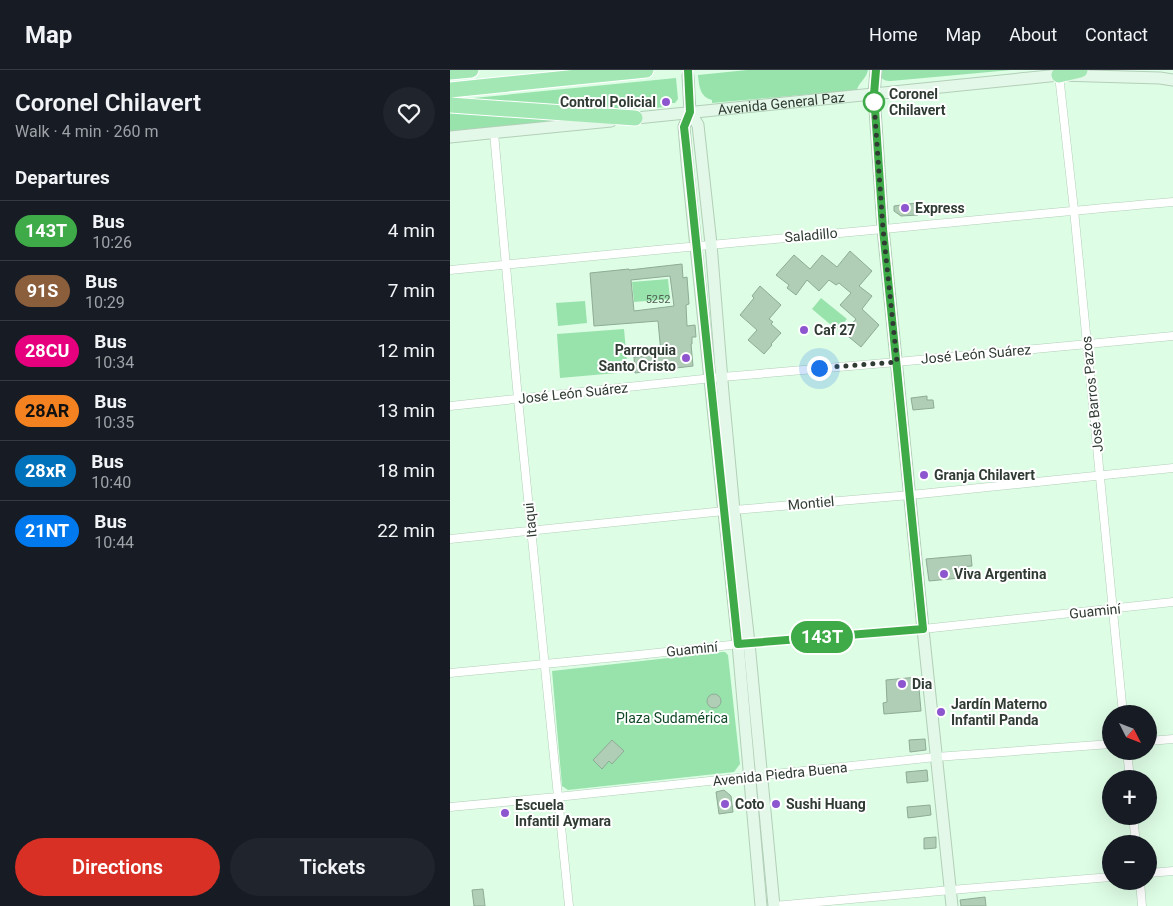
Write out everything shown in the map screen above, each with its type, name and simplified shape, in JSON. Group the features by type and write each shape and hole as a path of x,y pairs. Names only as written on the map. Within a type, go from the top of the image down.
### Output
{"highway":[{"path":"450,72 471,70"},
{"path":"450,90 646,70"},
{"path":"1059,74 1080,70"},
{"path":"450,105 635,118"}],"street":[{"path":"876,70 874,94 883,229 952,906"},
{"name":"Avenida General Paz","path":"450,137 1059,74 1173,80"},
{"name":"José Barros Pazos","path":"1059,74 1122,705"},
{"path":"688,76 690,112 684,127 697,246 716,377 744,643 762,776 774,906 1102,878"},
{"path":"690,112 698,125 710,244 716,377"},
{"name":"Itaqui","path":"494,133 518,399 569,906"},
{"name":"Saladillo","path":"450,270 710,244 1173,202"},
{"name":"José León Suárez","path":"450,406 716,377 1173,336"},
{"name":"Montiel","path":"450,539 729,510 910,495 1173,468"},
{"name":"Guaminí","path":"450,673 744,643 923,629 1173,602"},
{"path":"744,643 750,777 761,906"},
{"path":"1158,740 1173,739"},
{"name":"Avenida Piedra Buena","path":"450,807 936,758 1102,745"},
{"path":"1157,872 1173,871"},
{"path":"1141,890 1142,906"}],"green space":[{"path":"747,70 868,70 857,90 712,103 712,100 708,99 701,91 698,75"},
{"path":"880,70 1011,70 891,81 880,76"},
{"path":"676,78 678,99 675,103 672,103 672,99 662,101 662,104 668,104 668,107 606,111 453,100"},
{"path":"450,112 588,119 450,132"},
{"path":"668,279 670,299 634,302 632,282"},
{"path":"821,298 847,319 837,330 812,309"},
{"path":"585,301 587,323 558,326 556,303"},
{"path":"624,329 628,372 560,378 557,334"},
{"name":"Plaza Sudamérica","path":"725,652 728,655 740,764 734,772 568,790 562,786 552,671"}],"building":[{"name":"Express","path":"916,203 918,215 901,216 894,211 894,206"},
{"path":"850,251 872,271 859,286 872,296 862,309 879,325 861,347 844,333 856,319 840,305 851,293 839,283 836,285 829,280 819,291 807,280 796,295 787,288 789,285 776,275 794,255 810,269 822,255 837,267"},
{"path":"682,264 683,278 687,277 689,304 686,305 687,326 695,325 696,337 692,337 691,344 693,366 635,373 634,357 658,355 658,353 661,353 658,321 594,326 590,273","holes":["670,276 674,306 634,311 631,280"]},
{"path":"760,286 781,305 769,319 773,322 771,324 781,333 764,354 748,340 757,330 740,315 754,298 752,296"},
{"path":"927,396 927,400 933,400 934,408 913,410 911,398"},
{"path":"971,555 972,566 959,567 960,578 929,581 926,559"},
{"path":"918,677 921,711 884,714 883,703 887,702 886,680"},
{"path":"711,694 717,694 721,701 717,708 711,708 707,704 707,698"},
{"path":"925,739 926,750 910,752 909,740"},
{"path":"612,740 624,751 612,764 609,761 602,769 593,760"},
{"path":"927,770 928,781 907,783 906,772"},
{"name":"Coto","path":"724,790 731,796 733,812 719,814 716,792"},
{"path":"930,805 931,815 908,818 907,807"},
{"path":"936,837 936,848 924,849 924,838"},
{"path":"483,889 485,906 474,906 472,890"},
{"path":"985,897 986,906 961,906 960,900"}],"bus line":[{"name":"143T","path":"688,70 690,112 684,127 738,644 923,629 883,229 874,94 876,70"}],"place":[{"name":"Control Policial","path":"666,102"},
{"name":"Coronel Chilavert","path":"874,102"},
{"name":"Express","path":"905,208"},
{"name":"Caf 27","path":"804,330"},
{"name":"Parroquia Santo Cristo","path":"686,358"},
{"name":"Granja Chilavert","path":"924,475"},
{"name":"Viva Argentina","path":"944,574"},
{"name":"Dia","path":"902,684"},
{"name":"Jardín Materno Infantil Panda","path":"941,712"},
{"name":"Coto","path":"725,804"},
{"name":"Sushi Huang","path":"776,804"},
{"name":"Escuela Infantil Aymara","path":"505,813"}],"route":[{"path":"819,368 897,362 883,229 874,102"}]}
